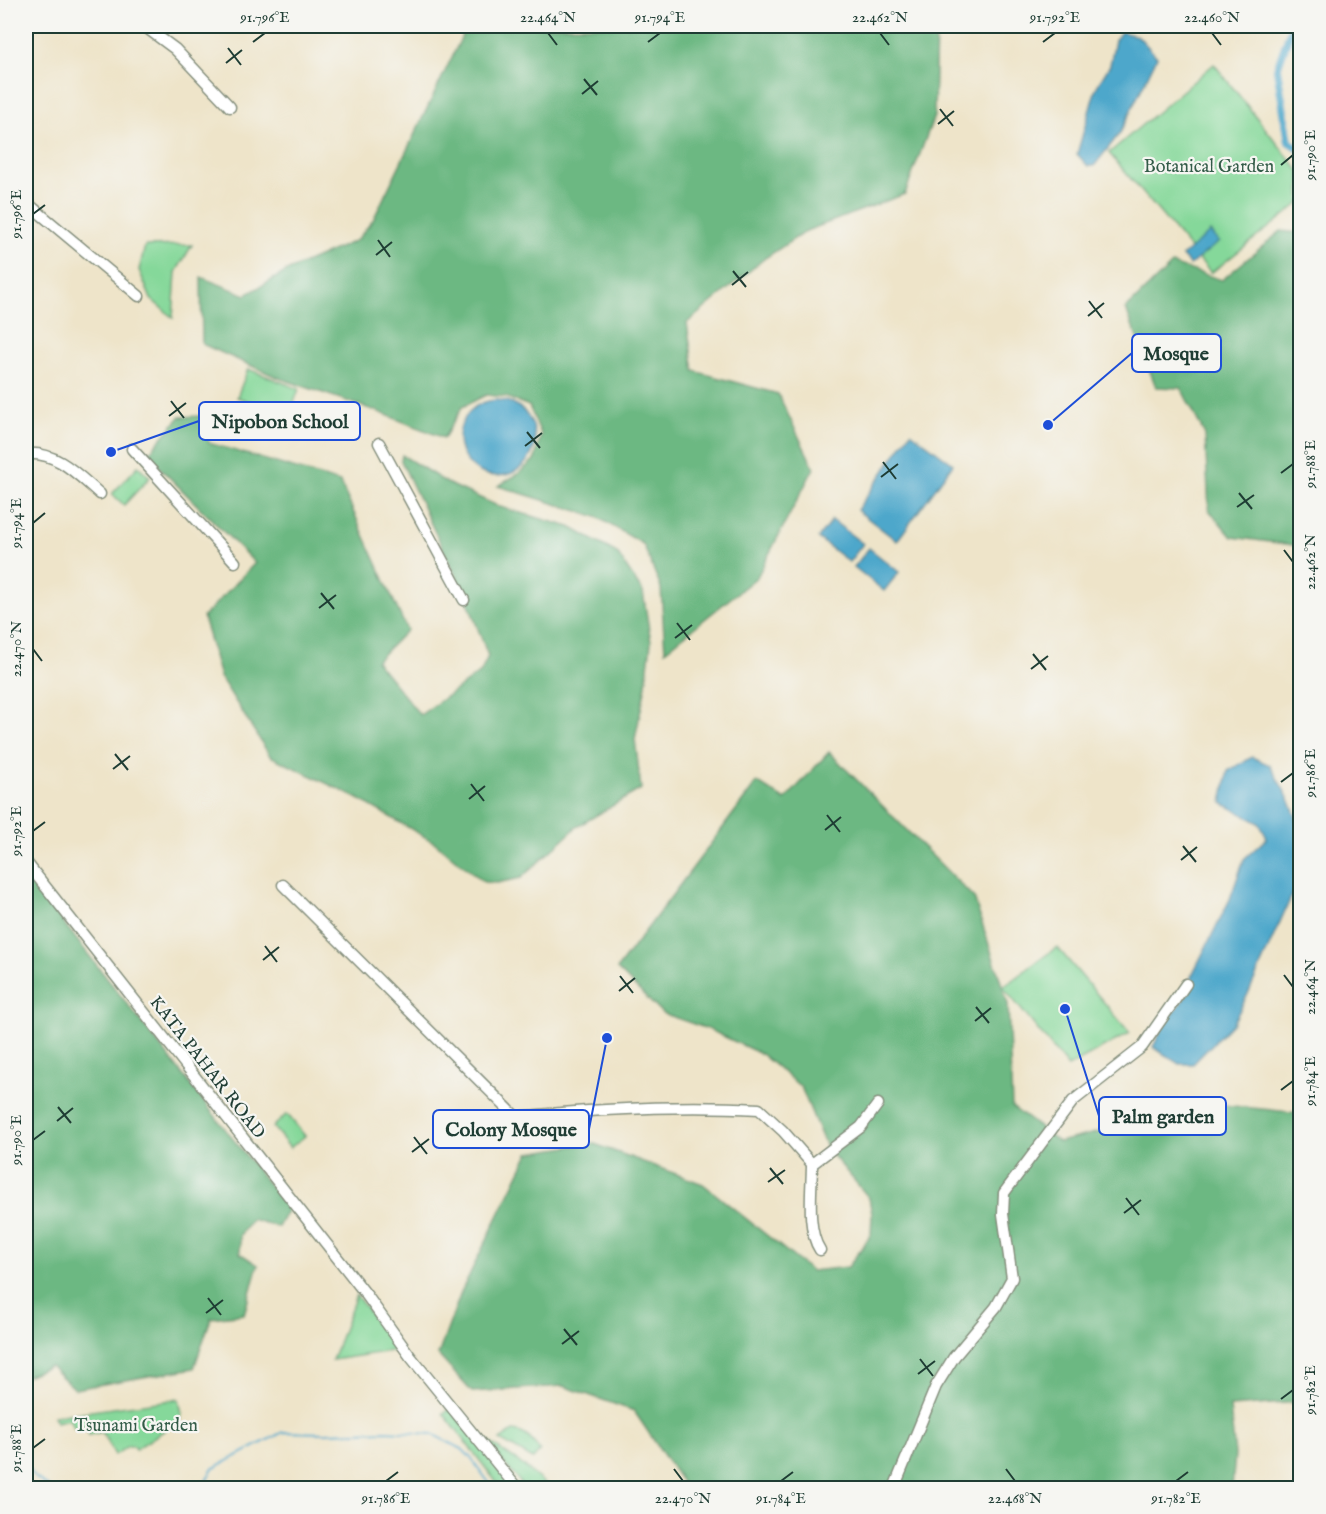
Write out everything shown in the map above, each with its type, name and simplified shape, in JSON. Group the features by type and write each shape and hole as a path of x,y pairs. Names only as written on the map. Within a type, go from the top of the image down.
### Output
{"street":[{"path":"144,26 176,49 230,107"},
{"path":"26,202 139,296"},
{"path":"379,442 464,600"},
{"path":"132,449 236,562"},
{"path":"26,454 37,453 50,456 68,466 100,494"},
{"name":"KATA PAHAR ROAD","path":"26,862 322,1237 410,1356 517,1488"},
{"path":"283,885 516,1117 597,1109 669,1106 759,1109 783,1131 812,1164 812,1228 820,1250"},
{"path":"894,1488 936,1386 954,1357 996,1307 1012,1278 1003,1214 1004,1193 1073,1101 1142,1047 1186,984"},
{"path":"812,1164 861,1127 878,1104"}],"green space":[{"path":"467,26 936,26 934,116 905,194 806,231 765,258 687,323 694,371 778,394 814,468 757,577 665,651 661,588 643,544 597,517 498,486 518,474 535,459 541,434 529,406 506,397 486,395 462,407 444,438 379,412 279,378 202,344 201,277 246,295 289,270 357,240 373,220"},
{"name":"Botanical Garden","path":"1214,64 1300,172 1300,203 1211,273 1109,153"},
{"path":"1281,231 1300,233 1300,546 1232,537 1209,510 1205,435 1181,388 1156,387 1126,309 1172,264 1222,280"},
{"path":"192,245 176,272 173,318 151,299 139,270 145,246"},
{"path":"248,369 299,389 289,416 237,397"},
{"path":"201,416 209,443 340,482 407,630 376,661 420,715 481,672 488,656 467,599 401,461 402,455 447,483 500,507 570,527 617,553 643,592 651,642 646,685 635,739 641,789 578,826 521,878 497,883 484,882 434,842 357,798 270,756 220,677 203,617 255,563 147,455 180,417"},
{"path":"138,466 150,477 124,505 112,494"},
{"path":"829,752 974,898 1008,1004 1012,1107 1059,1142 1213,1104 1300,1113 1300,1402 1230,1407 1235,1455 1232,1488 686,1488 634,1411 563,1386 472,1392 438,1355 462,1290 529,1153 592,1143 703,1184 811,1271 848,1267 871,1235 872,1214 869,1198 826,1147 801,1087 761,1054 708,1029 662,1013 617,969 757,782 785,800"},
{"path":"26,875 288,1209 278,1227 252,1219 240,1235 240,1253 258,1265 244,1314 211,1318 194,1368 75,1389 50,1366 26,1376"},
{"path":"1057,947 1130,1033 1068,1067 1003,987"},
{"path":"287,1114 305,1136 290,1148 273,1127"},
{"path":"356,1295 398,1350 332,1360"},
{"name":"Tsunami Garden","path":"179,1399 182,1414 180,1420 136,1449 134,1446 128,1446 115,1455 102,1432 89,1435 85,1425 74,1428 69,1419 56,1422 54,1416"},
{"path":"451,1409 513,1488 501,1488 443,1413"},
{"path":"513,1431 525,1435 540,1451 533,1459 500,1440"},
{"path":"482,1437 520,1463 550,1488 525,1488"}],"water":[{"path":"1121,32 1138,36 1157,57 1120,133 1094,166 1088,166 1077,154 1096,88 1110,65 1115,40"},
{"path":"1210,232 1219,242 1190,265 1182,256"},
{"path":"490,400 504,400 518,406 529,417 535,431 532,453 524,465 504,476 490,476 476,470 465,459 459,445 459,431 465,417 476,406"},
{"path":"911,432 953,464 897,541 857,510"},
{"path":"832,520 863,544 849,562 818,538"},
{"path":"869,548 899,572 884,591 854,567"},
{"path":"1252,757 1270,765 1290,801 1300,828 1300,877 1233,1023 1193,1064 1179,1064 1153,1047 1163,1027 1189,992 1191,977 1230,899 1244,859 1267,838 1259,823 1222,803 1228,771"}],"waterway":[{"path":"1292,26 1277,69 1289,142 1300,149"},
{"path":"203,1488 212,1469 283,1432 386,1431 432,1434 462,1449 493,1488"},
{"path":"26,1464 32,1475 50,1488"}],"place":[{"name":"Mosque","path":"1048,425"},
{"name":"Nipobon School","path":"111,452"},
{"name":"Palm garden","path":"1065,1009"},
{"name":"Colony Mosque","path":"607,1038"}]}
